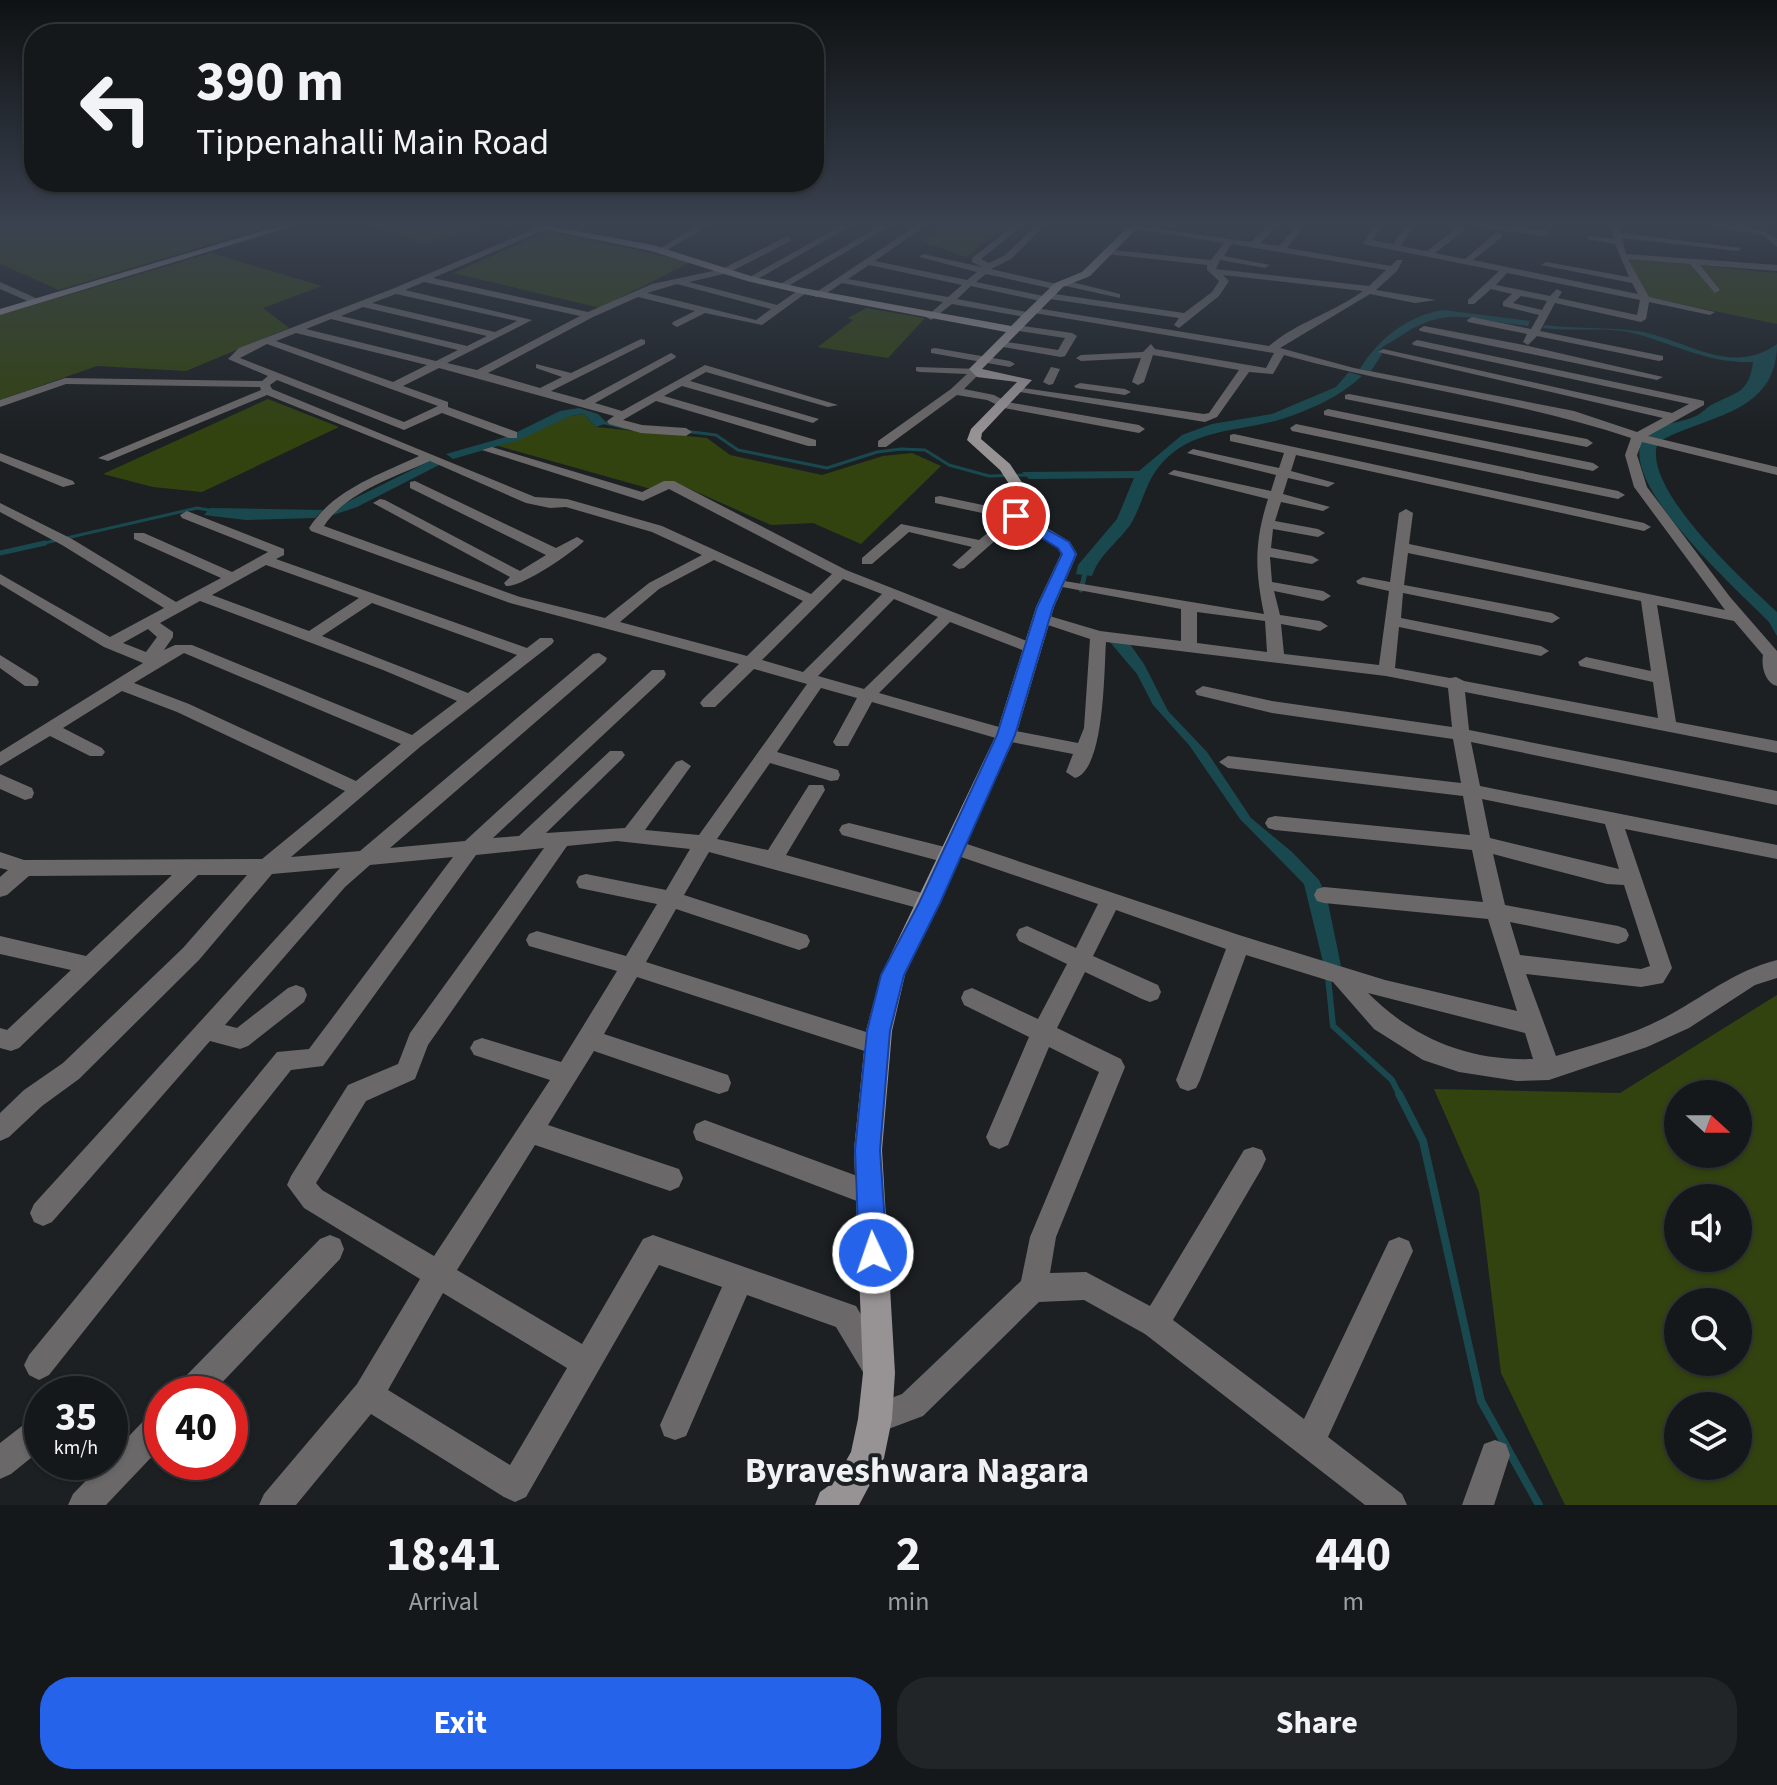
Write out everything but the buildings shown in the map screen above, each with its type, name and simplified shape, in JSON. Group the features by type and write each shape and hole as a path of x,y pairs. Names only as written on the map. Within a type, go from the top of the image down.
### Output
{"street":[{"path":"18,293 35,301"},
{"path":"0,312 61,293"},
{"path":"390,293 243,350 233,359 404,426 442,409 513,435"},
{"path":"393,386 527,320 405,293"},
{"path":"489,293 589,315"},
{"path":"722,293 781,309"},
{"path":"478,374 589,315 638,294 758,323 800,293"},
{"path":"811,293 931,317 1072,336 1061,354 1001,344"},
{"path":"913,293 1276,350 1358,372 1574,415 1660,444 1777,471"},
{"path":"931,317 958,293"},
{"path":"1020,293 1184,316"},
{"path":"882,444 955,391 1052,293"},
{"path":"1103,293 1117,296"},
{"path":"1174,332 1184,316 1214,293"},
{"path":"1081,358 1150,349 1269,372 1276,350 1289,333 1331,315 1364,293"},
{"path":"1384,293 1431,300"},
{"path":"1471,302 1480,293"},
{"path":"1519,293 1506,304 1544,313"},
{"path":"1523,293 1555,295"},
{"path":"1549,293 1641,319 1644,304 1640,293"},
{"path":"1583,293 1710,312"},
{"path":"1476,507 1505,379 1555,295"},
{"path":"653,310 671,302"},
{"path":"363,304 496,335"},
{"path":"677,324 704,310"},
{"path":"330,316 468,349"},
{"path":"725,329 742,319"},
{"path":"1472,320 1536,329 1659,358"},
{"path":"1424,329 1657,377"},
{"path":"296,330 478,374 624,415"},
{"path":"267,341 431,398 444,404 442,409"},
{"path":"542,391 641,342"},
{"path":"1417,343 1700,403 1638,436 1631,455 1641,487 1725,600 1774,658 1770,664 1777,681"},
{"path":"1138,382 1150,349"},
{"path":"935,351 1010,364"},
{"path":"1383,352 1674,417"},
{"path":"585,404 671,356"},
{"path":"540,366 570,376"},
{"path":"955,391 990,397 1049,382 1205,418 1213,415 1247,367"},
{"path":"686,432 641,429 613,421 705,368 832,405"},
{"path":"920,369 976,371 1084,418 1139,429"},
{"path":"1049,382 1055,369"},
{"path":"104,458 266,388 276,376"},
{"path":"0,404 65,381 266,388 531,500 550,504 567,503 632,521 813,600"},
{"path":"680,382 813,419"},
{"path":"959,565 1016,509 1018,487 1005,467 974,440 976,432 1016,391 1125,392"},
{"path":"1084,418 1091,405 1087,393"},
{"path":"654,397 812,443"},
{"path":"1349,397 1587,443"},
{"path":"1328,413 1593,467"},
{"path":"1296,428 1618,495"},
{"path":"1234,438 1644,527"},
{"path":"488,450 643,497 669,484 841,573 1031,648"},
{"path":"1276,658 1267,618 1263,551 1274,496 1291,450"},
{"path":"1193,453 1328,483"},
{"path":"430,456 342,500 326,512 316,528 495,593 1006,735 1084,750"},
{"path":"0,457 68,484"},
{"path":"1357,484 1363,466"},
{"path":"1174,474 1323,507"},
{"path":"1413,496 1419,478"},
{"path":"415,485 558,555"},
{"path":"833,1505 846,1494 867,1458 875,1419 879,1373 868,1150 877,1045 893,975 1006,735 1041,618 1071,583 1068,548 1016,509 954,492"},
{"path":"940,500 1016,509"},
{"path":"380,503 521,577"},
{"path":"0,507 63,540 175,608"},
{"path":"1386,671 1406,513"},
{"path":"110,644 279,552 187,515"},
{"path":"1267,524 1318,533"},
{"path":"867,561 906,527 982,545"},
{"path":"139,536 232,577"},
{"path":"495,593 577,541"},
{"path":"1402,547 1743,618"},
{"path":"1263,551 1312,560"},
{"path":"609,623 654,586 713,555"},
{"path":"265,560 530,654"},
{"path":"709,703 841,573"},
{"path":"0,578 110,644 153,661"},
{"path":"1363,581 1552,618"},
{"path":"1071,583 1189,606 1320,626"},
{"path":"1265,585 1323,596"},
{"path":"275,1505 368,1395 439,1274 589,1039 704,843 765,755 811,681 892,593"},
{"path":"198,595 311,636 470,700"},
{"path":"311,636 373,596"},
{"path":"1648,596 1668,724"},
{"path":"1189,606 1189,646"},
{"path":"842,742 866,697 948,615"},
{"path":"1041,618 1106,636 1456,682 1777,747"},
{"path":"1394,621 1541,651"},
{"path":"148,623 165,632 153,661"},
{"path":"1075,772 1093,728 1106,636"},
{"path":"0,1129 33,1098 71,1071 191,954 266,867 357,789 546,641"},
{"path":"0,760 175,650 191,650 414,743"},
{"path":"43,1213 338,881 599,658"},
{"path":"0,660 31,682"},
{"path":"1586,662 1661,678"},
{"path":"39,1365 285,1060 315,1059 471,847 658,674"},
{"path":"1456,682 1461,734 1495,911 1549,1069"},
{"path":"122,685 183,708 357,789"},
{"path":"1203,691 1272,707 1461,734 1777,798"},
{"path":"50,729 96,752"},
{"path":"526,841 616,755"},
{"path":"765,755 831,775"},
{"path":"1228,762 1474,791 1777,852"},
{"path":"630,835 682,766"},
{"path":"0,781 25,793"},
{"path":"773,859 816,790"},
{"path":"1511,963 1641,978 1655,976 1661,968 1613,820"},
{"path":"1275,823 1483,844 1607,876 1633,878"},
{"path":"849,830 953,851 1326,971 1532,1025"},
{"path":"0,860 24,868 266,867 526,841 630,835 704,843 929,903"},
{"path":"562,838 418,1040 407,1071 357,1093 300,1185 313,1199 588,1364"},
{"path":"0,1038 11,1041 194,867"},
{"path":"0,889 24,868"},
{"path":"586,882 672,899 799,941"},
{"path":"1324,895 1495,911 1618,935"},
{"path":"999,1137 1043,1032 1111,900"},
{"path":"1027,935 1150,992"},
{"path":"537,940 631,966 877,1045"},
{"path":"1188,1080 1239,944"},
{"path":"0,945 92,966"},
{"path":"1326,971 1393,1033 1436,1055 1520,1072 1549,1069 1667,1028 1715,996 1766,971 1777,969"},
{"path":"206,1030 240,1039 296,995"},
{"path":"875,1419 912,1405 1033,1288 1043,1237 1113,1067 972,998"},
{"path":"589,1039 719,1083"},
{"path":"482,1048 566,1074"},
{"path":"529,1131 670,1178"},
{"path":"705,1132 870,1193"},
{"path":"1155,1324 1253,1159"},
{"path":"207,1376 330,1249"},
{"path":"368,1395 515,1486 653,1249 846,1316 879,1373"},
{"path":"1309,1443 1399,1251"},
{"path":"675,1425 740,1279"},
{"path":"1033,1288 1086,1286 1155,1324 1391,1505"},
{"path":"84,1505 144,1443"},
{"path":"0,1463 24,1444"},
{"path":"1478,1505 1495,1455"}],"green space":[{"path":"74,293 303,293 263,308 289,328 186,371 97,366 0,400 0,315"},
{"path":"538,293 629,293 600,308"},
{"path":"1645,293 1777,293 1777,324 1647,297"},
{"path":"866,308 925,318 888,358 818,347 853,320 848,318"},
{"path":"268,399 339,427 202,492 153,487 103,474"},
{"path":"584,414 596,427 707,438 730,455 822,475 883,456 912,453 941,466 861,544 813,523 771,525 672,481 651,489 498,446 570,416"},
{"path":"1777,995 1777,1505 1565,1505 1501,1373 1479,1192 1434,1089 1620,1093"}],"water":[{"path":"1443,310 1530,321 1528,326 1462,317 1433,320 1383,347 1371,371 1360,369 1395,330 1417,318"},
{"path":"1545,325 1637,331 1724,357 1759,353 1777,344 1774,367 1765,385 1752,399 1736,409 1660,441 1647,436 1659,428 1692,418 1735,394 1745,386 1753,362 1708,357 1626,332 1542,328"},
{"path":"1349,372 1362,376 1314,407 1282,419 1197,439 1167,457 1155,472 1132,522 1100,561 1092,576 1076,574 1078,565 1117,519 1134,478 1029,479 1022,472 1139,471 1182,435 1212,424 1272,414 1336,387"},
{"path":"579,408 598,414 607,423 596,427 584,414 570,416 519,440 453,459 446,454 509,436 560,411"},
{"path":"1642,441 1657,445 1657,464 1681,510 1722,558 1777,612 1777,636 1769,622 1710,563 1665,510 1648,484 1640,460"},
{"path":"434,459 441,464 357,507 333,515 337,507"},
{"path":"210,508 323,510 315,518 246,520 204,515"},
{"path":"1127,640 1144,664 1168,711 1207,752 1251,818 1292,852 1319,880 1327,898 1341,966 1323,962 1304,884 1240,819 1189,745 1153,705 1137,674 1109,641"}],"waterway":[{"path":"601,422 626,428"},
{"path":"684,431 716,435 738,450 827,468 877,452 901,449 925,450 949,465 989,476 1031,475"},
{"path":"36,545 197,508 214,511"},
{"path":"36,545 45,543"},
{"path":"0,553 36,545"},
{"path":"1081,590 1086,569"},
{"path":"1328,977 1333,1026 1392,1080 1399,1094"},
{"path":"1399,1094 1423,1141 1481,1401 1539,1505"}],"district":[{"name":"Byraveshwara Nagara","path":"917,1469"}],"route":[{"path":"873,1253 868,1150 879,1031 893,975 1006,735 1045,607 1069,554 1064,545 1016,516"}]}
